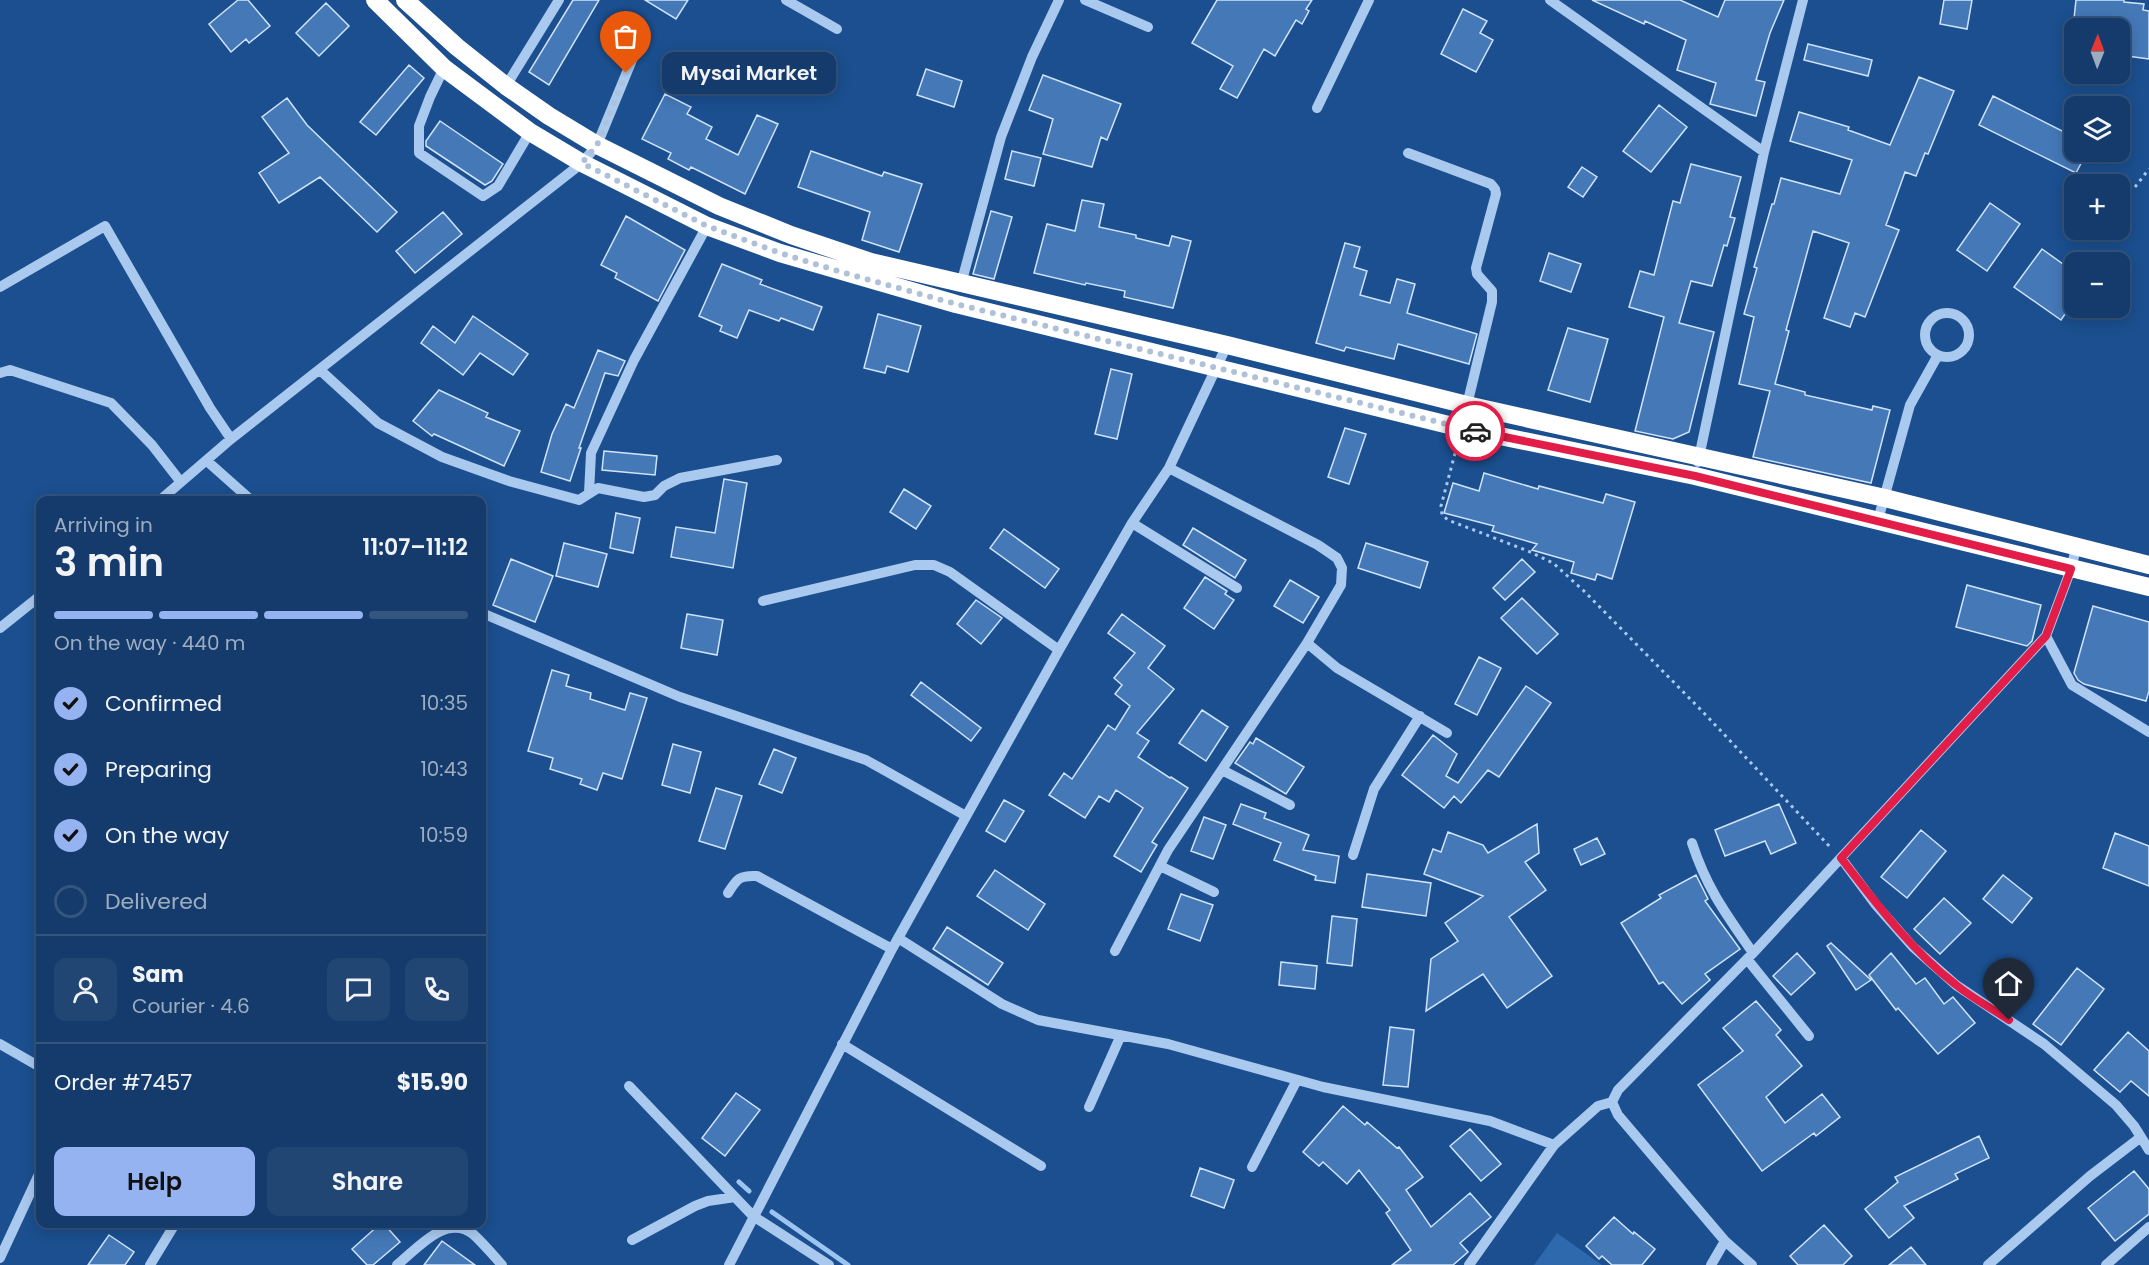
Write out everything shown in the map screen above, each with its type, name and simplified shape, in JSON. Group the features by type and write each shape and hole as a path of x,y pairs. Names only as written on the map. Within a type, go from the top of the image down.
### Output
{"highway":[{"path":"375,0 444,68 530,132 582,163 707,226 780,253 881,284 1461,428 1695,476 2149,587"},
{"path":"405,0 457,48 506,86 597,145 719,206 792,235 871,262 1227,345 1467,405 1885,498 2149,565"}],"street":[{"path":"506,86 559,0"},
{"path":"786,0 837,29"},
{"path":"961,284 1001,137 1032,57 1059,0"},
{"path":"1085,0 1148,27"},
{"path":"1317,108 1369,0"},
{"path":"1550,0 1764,152"},
{"path":"1695,476 1764,152 1803,0"},
{"path":"164,496 231,439 582,163 597,145 634,55"},
{"path":"444,68 429,97 419,126 419,153 483,196 498,186 530,132"},
{"path":"1408,153 1491,184 1495,189 1496,194 1476,268 1492,291 1492,302 1467,405"},
{"path":"0,287 105,225 210,408 231,439"},
{"path":"589,493 591,453 634,360 707,226"},
{"path":"1947,313 1961,317 1969,329 1968,342 1960,353 1946,357 1938,356 1927,345 1925,330 1934,317 1947,313"},
{"path":"729,1265 898,938 1132,523 1169,468 1227,345"},
{"path":"1878,520 1910,405 1938,356"},
{"path":"0,373 10,370 111,403 152,445 180,481"},
{"path":"320,370 378,423 442,457 509,481 579,500 598,488 644,496 655,495 664,486 680,478 777,460"},
{"path":"207,461 246,496"},
{"path":"1115,951 1168,850 1307,643 1341,585 1342,568 1337,558 1318,545 1169,468"},
{"path":"1132,523 1237,588"},
{"path":"1469,1265 1554,1146 1598,1106 1612,1102 1618,1090 1750,956 2046,636 2071,569 2076,548"},
{"path":"763,601 915,565 934,565 950,572 1059,650"},
{"path":"0,628 36,599"},
{"path":"486,615 680,697 866,760 966,816"},
{"path":"2046,636 2072,685 2149,732"},
{"path":"1307,643 1337,668 1447,733"},
{"path":"1353,855 1374,789 1420,716"},
{"path":"1222,770 1290,805"},
{"path":"1692,843 1702,872 1750,956 1809,1036"},
{"path":"1841,858 1876,905 1913,947 1956,985 2044,1044 2116,1105 2134,1126 2149,1150"},
{"path":"1160,866 1214,892"},
{"path":"729,893 737,879 746,875 757,876 892,950"},
{"path":"898,938 1002,1004 1038,1020 1168,1044 1323,1087 1490,1121 1554,1146"},
{"path":"1089,1107 1121,1035"},
{"path":"0,1044 36,1065"},
{"path":"842,1044 1041,1166"},
{"path":"1252,1167 1297,1080"},
{"path":"629,1086 753,1216 829,1265"},
{"path":"1612,1102 1618,1115 1725,1242 1752,1265"},
{"path":"1988,1265 2090,1176 2141,1137"},
{"path":"0,1258 36,1181"},
{"path":"632,1240 695,1206 708,1201 735,1197"},
{"path":"2106,1265 2149,1227"},
{"path":"150,1265 173,1228"},
{"path":"397,1265 447,1228"},
{"path":"461,1228 472,1234 502,1265"},
{"path":"1711,1265 1725,1242"}],"path":[{"path":"2134,188 2149,170"},
{"path":"1461,428 1441,506 1442,515 1448,520 1553,563 1584,591 1703,712 1841,858"}],"shaded area":[{"path":"1557,1233 1602,1265 1534,1265"}],"building":[{"path":"238,0 248,0 270,26 249,43 246,39 231,52 209,24"},
{"path":"573,0 599,0 549,85 529,72"},
{"path":"645,0 688,0 676,19"},
{"path":"1217,0 1312,0 1306,9 1309,11 1302,24 1296,20 1275,56 1264,49 1237,98 1220,89 1233,66 1192,43"},
{"path":"1592,0 1680,0 1718,17 1725,0 1784,0 1770,33 1756,80 1765,82 1756,116 1710,104 1716,83 1677,70 1686,40"},
{"path":"1944,0 1972,0 1967,29 1940,24"},
{"path":"2076,0 2124,0 2124,2 2144,4 2143,10 2149,11 2149,59 2130,56 2130,18 2074,18"},
{"path":"326,3 349,26 319,56 296,33"},
{"path":"1463,9 1487,21 1480,33 1493,40 1476,72 1441,54"},
{"path":"1808,44 1872,60 1868,76 1804,60"},
{"path":"409,65 424,78 376,135 360,122"},
{"path":"926,69 962,81 954,107 917,95"},
{"path":"1043,75 1121,104 1107,140 1101,137 1092,167 1043,154 1053,119 1029,110"},
{"path":"1919,77 1954,91 1928,154 1925,153 1916,176 1905,172 1886,225 1899,230 1865,317 1855,313 1850,327 1824,318 1849,243 1813,231 1786,330 1789,331 1775,384 1805,392 1805,395 1872,410 1873,406 1890,410 1871,483 1753,457 1770,391 1739,384 1754,317 1744,314 1757,268 1754,267 1772,204 1774,204 1781,178 1840,194 1852,160 1790,141 1799,112 1849,127 1848,130 1890,145"},
{"path":"665,94 691,107 687,114 712,127 706,139 738,155 757,115 778,124 745,194 691,167 689,170 668,159 671,153 642,139"},
{"path":"1993,96 2064,132 2064,162 2082,162 2076,173 1979,125"},
{"path":"287,98 307,125 397,212 377,232 320,177 279,203 259,173 289,153 262,117"},
{"path":"1659,105 1687,127 1651,172 1623,151"},
{"path":"440,121 503,164 492,181 485,185 426,146 426,141"},
{"path":"811,151 882,176 884,172 922,184 899,252 862,240 870,212 798,187"},
{"path":"1012,151 1041,158 1034,186 1005,179"},
{"path":"1691,164 1741,177 1730,217 1735,218 1712,286 1691,281 1679,323 1714,332 1689,432 1673,439 1635,431 1664,317 1629,307 1640,271 1654,275 1673,201 1680,203"},
{"path":"1582,167 1597,177 1583,197 1568,187"},
{"path":"1082,200 1104,204 1099,227 1136,235 1136,238 1169,246 1172,236 1191,241 1173,308 1124,297 1125,291 1086,283 1085,285 1034,273 1047,224 1075,231"},
{"path":"1990,203 2020,224 1987,271 1957,250"},
{"path":"991,211 1012,217 994,279 973,274"},
{"path":"443,212 462,234 415,273 396,251"},
{"path":"626,216 685,250 658,301 615,278 617,273 601,265"},
{"path":"1345,243 1360,247 1354,267 1367,271 1360,295 1390,303 1397,279 1415,284 1407,313 1477,334 1469,364 1398,344 1394,359 1346,347 1344,351 1316,343"},
{"path":"2042,249 2064,265 2064,316 2061,320 2014,287"},
{"path":"1549,253 1581,264 1571,292 1540,281"},
{"path":"722,264 762,280 760,284 822,307 813,330 781,318 779,321 749,310 737,338 720,331 722,326 699,316"},
{"path":"878,314 921,326 908,372 887,366 885,373 864,368"},
{"path":"473,316 528,354 513,375 480,353 463,375 421,343 433,326 455,343"},
{"path":"1568,328 1608,339 1590,402 1548,390"},
{"path":"598,350 625,361 618,376 605,373 570,481 541,472 552,434 566,404 574,408"},
{"path":"1111,369 1132,374 1117,439 1095,434"},
{"path":"439,390 488,413 486,417 520,431 504,466 434,434 432,436 413,421"},
{"path":"1345,428 1366,434 1349,484 1328,477"},
{"path":"604,451 657,456 655,475 602,470"},
{"path":"1484,473 1538,489 1539,486 1603,503 1606,494 1635,502 1612,579 1597,574 1595,580 1571,573 1574,562 1532,550 1537,544 1492,531 1494,526 1444,513 1453,483 1479,491"},
{"path":"724,479 747,483 733,568 671,557 676,527 715,533"},
{"path":"904,489 931,506 916,529 890,512"},
{"path":"616,513 640,518 633,553 610,548"},
{"path":"1193,528 1246,560 1235,578 1183,545"},
{"path":"1004,529 1059,569 1045,588 990,548"},
{"path":"564,543 607,554 598,587 556,576"},
{"path":"1366,543 1428,562 1420,588 1358,568"},
{"path":"511,559 553,576 535,622 493,605"},
{"path":"1522,559 1535,572 1505,600 1493,588"},
{"path":"1205,577 1227,591 1225,594 1234,600 1214,629 1184,608"},
{"path":"1290,580 1319,597 1303,623 1274,606"},
{"path":"1967,585 2041,605 2032,641 2027,646 1956,627"},
{"path":"1522,598 1558,634 1537,654 1501,618"},
{"path":"976,600 1002,618 981,644 957,624"},
{"path":"2093,606 2149,622 2149,691 2146,701 2084,684 2074,673"},
{"path":"687,614 723,620 717,655 681,648"},
{"path":"1122,614 1165,646 1148,668 1174,689 1137,733 1149,741 1138,757 1188,788 1152,842 1157,845 1141,872 1114,856 1143,808 1116,790 1109,802 1099,796 1085,818 1049,795 1064,773 1072,779 1108,725 1115,730 1130,706 1115,694 1122,685 1114,678 1135,653 1108,633"},
{"path":"1479,657 1501,668 1477,715 1455,704"},
{"path":"552,670 569,675 566,686 591,693 590,699 625,710 630,693 647,698 622,779 603,773 597,790 580,784 582,779 550,769 553,758 528,751"},
{"path":"921,682 981,728 971,741 911,695"},
{"path":"1526,686 1551,703 1499,777 1488,770 1461,803 1454,796 1444,808 1402,775 1433,735 1457,754 1446,776 1458,783"},
{"path":"1202,710 1228,727 1206,761 1179,743"},
{"path":"1256,738 1304,767 1286,794 1235,763 1250,742 1253,744"},
{"path":"673,744 701,752 690,793 662,785"},
{"path":"774,749 796,758 782,793 759,784"},
{"path":"716,788 742,796 725,849 699,841"},
{"path":"1004,800 1024,811 1005,842 986,831"},
{"path":"1241,804 1266,813 1264,818 1309,835 1303,850 1339,856 1335,883 1315,880 1316,876 1274,860 1281,843 1233,824"},
{"path":"1779,804 1796,843 1771,854 1765,841 1725,856 1715,830"},
{"path":"1204,817 1226,825 1213,859 1191,851"},
{"path":"1537,824 1539,853 1525,862 1546,890 1509,917 1552,976 1507,1008 1483,974 1426,1011 1431,959 1458,941 1445,923 1483,896 1424,874 1433,849 1441,852 1448,832 1483,845 1488,853"},
{"path":"1921,830 1946,851 1907,898 1881,877"},
{"path":"2115,833 2149,846 2149,886 2103,868"},
{"path":"1597,838 1605,854 1581,865 1574,849"},
{"path":"995,870 1045,904 1028,930 977,896"},
{"path":"1367,874 1431,883 1426,916 1362,907"},
{"path":"1696,875 1708,899 1705,901 1740,949 1705,974 1710,980 1682,1004 1663,982 1659,984 1621,923 1661,898 1659,895"},
{"path":"2003,875 2032,898 2012,923 1983,899"},
{"path":"1181,894 1213,905 1200,941 1168,929"},
{"path":"1944,898 1971,923 1940,954 1914,929"},
{"path":"1332,916 1357,919 1352,966 1327,963"},
{"path":"947,927 1003,963 988,985 933,949"},
{"path":"1831,943 1871,980 1856,990 1827,946"},
{"path":"1797,953 1815,973 1791,995 1773,976"},
{"path":"1891,953 1916,984 1925,978 1944,1004 1953,997 1975,1023 1938,1054 1898,1008 1896,1010 1869,975"},
{"path":"1281,962 1317,966 1315,989 1279,985"},
{"path":"2077,968 2104,989 2061,1045 2033,1024"},
{"path":"1756,1001 1781,1030 1776,1035 1802,1066 1766,1097 1785,1123 1822,1094 1840,1117 1816,1136 1814,1133 1762,1171 1698,1085 1743,1051 1723,1028"},
{"path":"1390,1027 1414,1030 1408,1087 1383,1085"},
{"path":"2128,1032 2149,1051 2149,1096 2131,1081 2120,1092 2094,1070"},
{"path":"736,1093 760,1110 725,1156 702,1138"},
{"path":"1343,1106 1365,1125 1367,1122 1397,1148 1399,1147 1423,1177 1406,1190 1431,1227 1470,1193 1491,1217 1460,1243 1468,1252 1453,1265 1392,1265 1411,1250 1386,1213 1390,1210 1359,1170 1347,1184 1323,1162 1319,1166 1303,1152"},
{"path":"1470,1129 1501,1164 1481,1181 1450,1146"},
{"path":"1979,1136 1989,1158 1955,1174 1958,1179 1904,1206 1914,1218 1889,1238 1865,1209 1898,1182 1895,1177"},
{"path":"1200,1168 1234,1180 1224,1208 1191,1196"},
{"path":"2134,1171 2149,1189 2149,1214 2115,1241 2088,1208"},
{"path":"1614,1217 1655,1249 1642,1265 1612,1265 1602,1256 1599,1259 1586,1246"},
{"path":"1824,1225 1852,1256 1843,1265 1798,1265 1790,1256"},
{"path":"376,1228 388,1228 400,1242 373,1265 367,1265 352,1249"},
{"path":"109,1235 134,1252 125,1265 88,1265"},
{"path":"442,1241 475,1265 424,1265"},
{"path":"1911,1247 1926,1265 1889,1265"}],"waterway":[{"path":"739,1182 749,1191"},
{"path":"772,1212 848,1265"}],"way so far":[{"path":"626,73 597,145 582,163 707,226 780,253 881,284 1475,431"}],"place":[{"name":"Mysai Market","path":"626,73"}],"route":[{"path":"1475,431 1695,476 2071,569 2046,636 1841,858 1876,905 1913,947 1956,985 2009,1020"}]}
